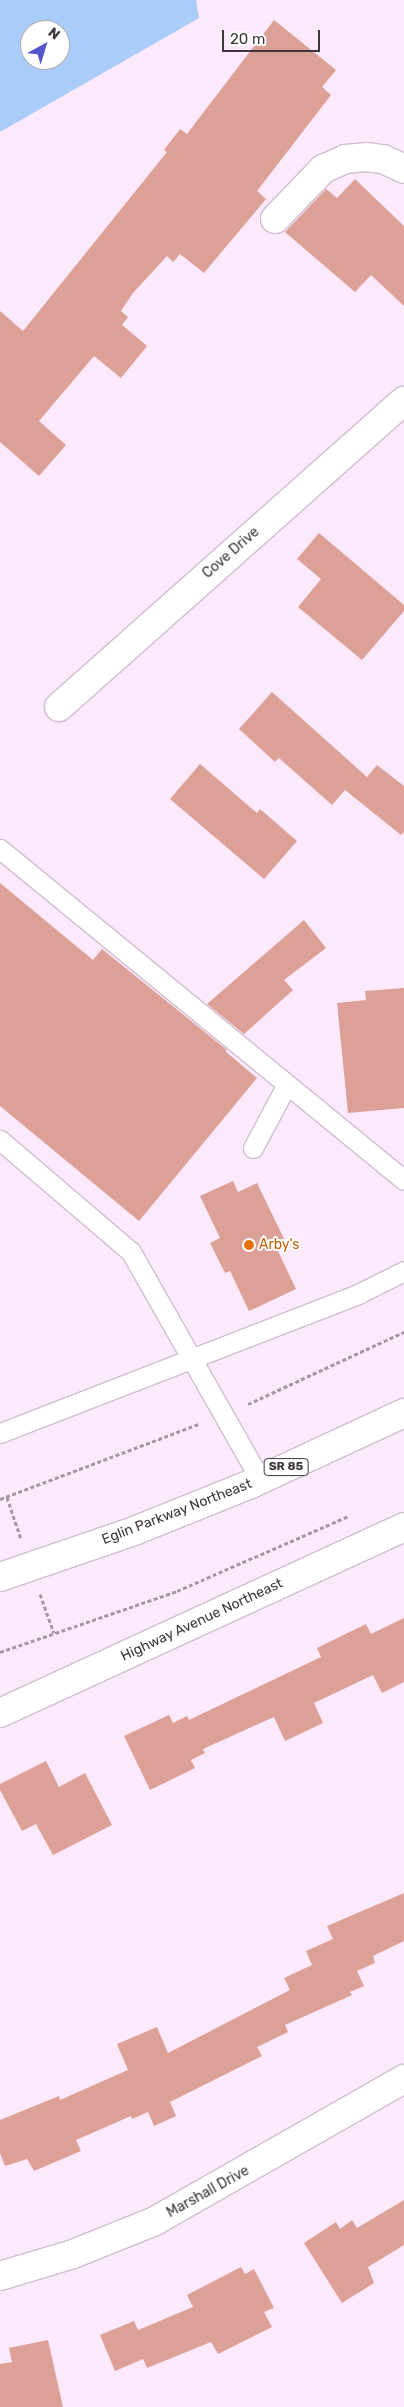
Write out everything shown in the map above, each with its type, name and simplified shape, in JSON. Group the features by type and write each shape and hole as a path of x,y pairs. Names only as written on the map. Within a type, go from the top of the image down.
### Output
{"main road":[{"path":"275,219 323,168 344,159 366,156 404,169"},
{"name":"Cove Drive","path":"59,707 404,400"},
{"name":"Eglin Parkway Northeast","path":"0,1576 134,1531 260,1479 404,1413"},
{"name":"Highway Avenue Northeast","path":"1,1707 404,1527"},
{"name":"Marshall Drive","path":"0,2276 73,2254 155,2221 404,2079"}],"lane":[{"path":"0,849 404,1180"},
{"path":"253,1148 287,1084"},
{"path":"0,1140 131,1252 260,1479"},
{"path":"0,1433 191,1356 358,1294 404,1271"}],"path":[{"path":"0,1652 177,1591 354,1514"}],"water":[{"path":"0,0 196,0 199,18 0,132"}],"building":[{"path":"274,20 336,70 322,87 331,95 257,191 266,199 204,273 180,254 173,262 167,256 133,293 121,311 128,317 122,325 147,346 121,378 94,356 39,421 66,445 39,476 0,442 0,311 23,331 167,152 164,150 180,129 187,134"},
{"path":"355,179 404,226 404,306 371,275 355,292 285,232 326,189 337,198"},
{"path":"319,533 404,605 404,611 362,660 298,607 321,579 297,559"},
{"path":"272,692 367,777 377,765 404,786 404,832 401,835 345,790 332,805 279,758 275,762 239,729"},
{"path":"200,764 257,813 260,809 297,841 264,879 170,799"},
{"path":"0,883 93,960 102,949 227,1050 225,1051 257,1078 139,1221 0,1106"},
{"path":"304,920 326,948 284,980 293,990 244,1034 207,1004"},
{"path":"404,988 404,1108 348,1113 337,1003 366,1000 365,991"},
{"name":"Arby's","path":"233,1181 238,1192 257,1183 288,1247 278,1251 296,1289 249,1311 230,1271 225,1273 210,1243 220,1238 200,1196"},
{"path":"404,1618 404,1682 382,1693 373,1675 314,1703 323,1723 285,1741 274,1717 203,1749 205,1753 191,1760 195,1768 150,1790 124,1736 169,1715 173,1723 187,1716 189,1720 321,1657 317,1648 366,1624 371,1634"},
{"path":"46,1761 59,1787 85,1773 112,1825 53,1855 36,1824 22,1831 0,1790 0,1784"},
{"path":"404,1893 404,1941 373,1956 375,1963 357,1971 364,1986 350,1992 352,1995 285,2025 288,2032 257,2047 262,2056 170,2102 176,2116 154,2126 148,2112 132,2119 131,2116 76,2140 81,2151 34,2171 27,2159 5,2166 0,2153 0,2120 59,2096 60,2100 128,2070 117,2044 157,2027 168,2053 290,1990 284,1978 312,1965 306,1951 333,1939 327,1926"},
{"path":"404,2200 404,2245 368,2267 374,2283 342,2303 304,2243 336,2222 340,2229 352,2220 357,2228"},
{"path":"241,2267 245,2274 254,2269 274,2308 264,2312 272,2327 218,2354 211,2342 147,2368 143,2359 115,2371 100,2335 134,2321 138,2330 193,2307 187,2295"},
{"path":"48,2340 63,2407 0,2407 0,2364 12,2362 9,2348"}],"place":[{"name":"Arby's","path":"249,1245"}]}
